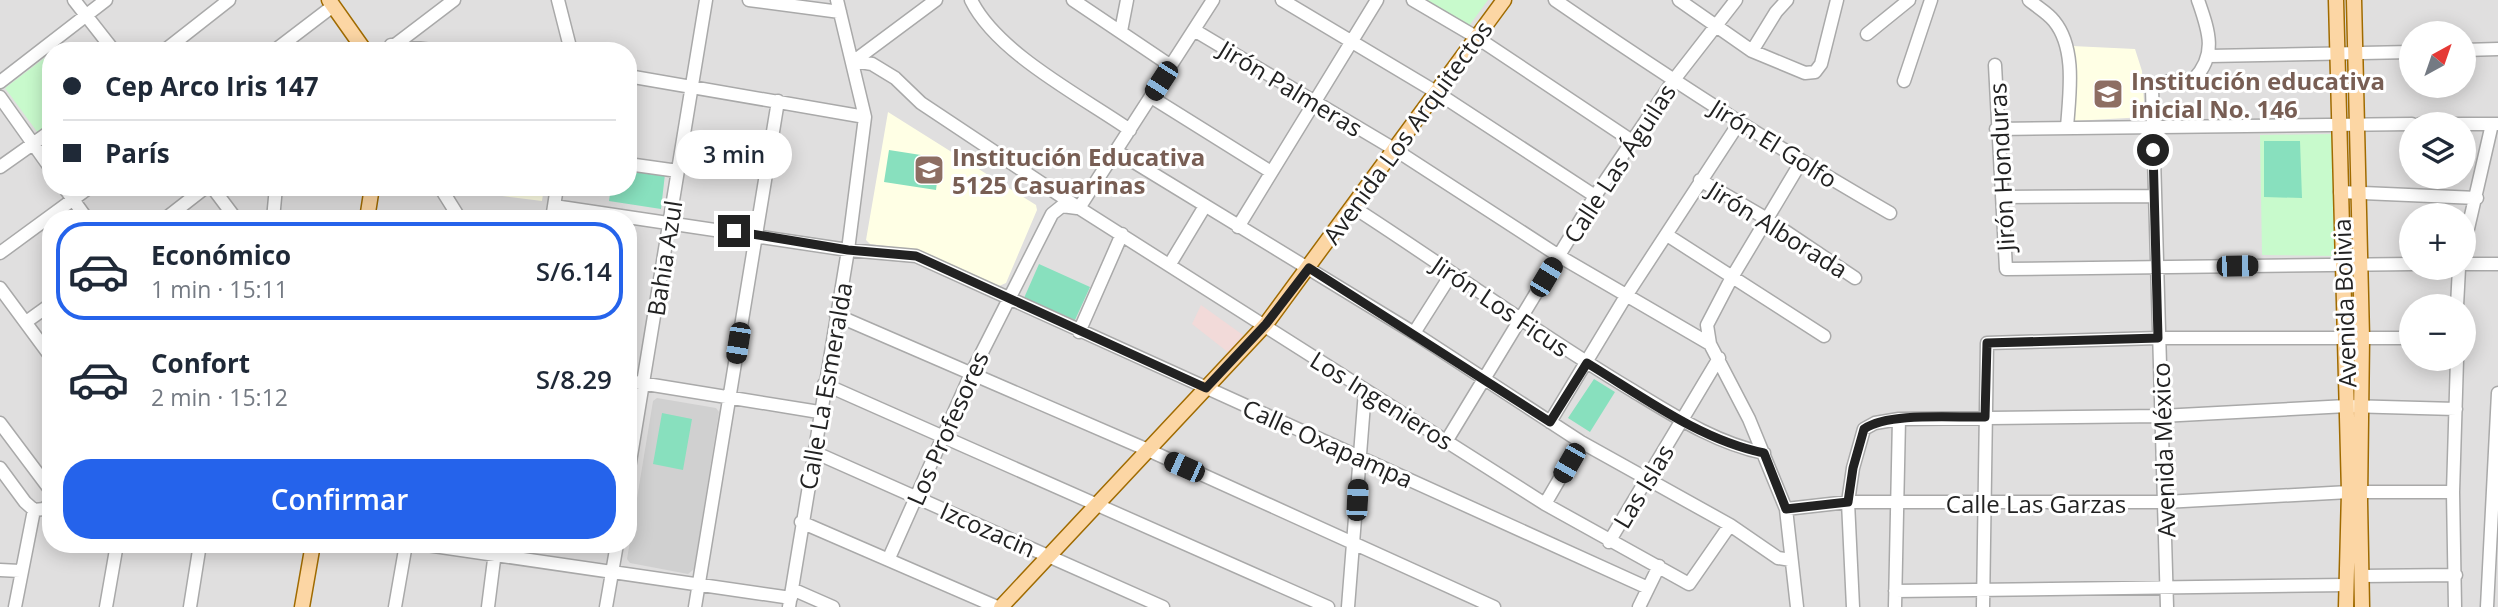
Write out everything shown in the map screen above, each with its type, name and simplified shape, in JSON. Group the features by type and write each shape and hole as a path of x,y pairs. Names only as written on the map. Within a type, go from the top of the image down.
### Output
{"main road":[{"name":"Avenida Los Arquitectos","path":"999,607 1266,324 1504,0"},
{"name":"Avenida Bolivia","path":"2336,0 2346,338 2354,407 2354,492 2346,607"},
{"name":"Avenida Bolivia","path":"2354,0 2362,338 2354,407"},
{"path":"331,3 359,42"},
{"name":"Avenida Bolivia","path":"2354,492 2362,607"},
{"path":"302,607 311,553"}],"street":[{"path":"74,0 107,42"},
{"path":"51,42 106,0"},
{"path":"175,42 229,0"},
{"path":"397,42 454,0"},
{"path":"558,0 569,42"},
{"name":"Bahia Azul","path":"637,420 706,0"},
{"path":"749,0 838,6"},
{"path":"854,61 936,0"},
{"path":"971,0 991,32 1130,130"},
{"path":"1073,0 1171,66"},
{"path":"1121,31 1127,0"},
{"path":"1079,208 1212,0"},
{"path":"1282,0 1436,92 1595,196"},
{"path":"1238,226 1377,0"},
{"path":"1413,0 1476,37 1632,141"},
{"name":"Jirón El Golfo","path":"1555,0 1739,123 1890,213"},
{"path":"1679,0 1752,51 1805,73 1815,72 1821,64 1837,0"},
{"name":"Calle Las Águilas","path":"1447,440 1595,196 1714,24 1736,0"},
{"path":"1752,51 1776,12 1787,0"},
{"path":"1867,34 1909,0"},
{"path":"1904,81 1931,0"},
{"path":"2029,0 2055,22 2066,45 2070,74 2067,128"},
{"path":"2198,0 2210,38 2209,56 2399,52"},
{"path":"285,42 331,3"},
{"name":"Calle La Esmeralda","path":"791,598 848,250 865,117 854,61 838,6"},
{"name":"Jirón Palmeras","path":"1194,30 1394,149 1559,256 1710,344"},
{"path":"0,82 42,49"},
{"path":"2476,50 2498,49"},
{"name":"Avenida México","path":"2167,607 2152,88 2163,82 2194,79 2209,56"},
{"name":"Los Ingenieros","path":"854,61 872,64 895,78 921,103 1079,208 1266,324 1365,391 1609,542 1689,584 1730,525"},
{"name":"Jirón Honduras","path":"1995,65 1998,87 1996,129 2006,269 2157,267"},
{"path":"637,78 865,117"},
{"path":"0,97 42,157"},
{"path":"1151,97 1271,172"},
{"path":"695,607 778,100"},
{"path":"1550,422 1626,296 1739,123"},
{"path":"1996,129 2399,124"},
{"path":"2476,124 2495,124 2476,203"},
{"path":"0,167 42,137"},
{"path":"1116,151 1414,333 1581,442 1730,525 1778,558 1791,560"},
{"path":"1797,607 1786,509 1764,453 1710,344 1707,325 1731,279 1801,162"},
{"path":"637,165 678,171"},
{"name":"Jirón Alborada","path":"1700,180 1767,219 1855,278"},
{"path":"2340,192 2477,198"},
{"path":"70,196 80,210"},
{"path":"59,210 78,196"},
{"path":"177,210 194,196"},
{"path":"2001,197 2155,196"},
{"name":"Los Profesores","path":"889,558 971,374 1052,214 1062,206 1079,208"},
{"path":"1170,264 1205,206"},
{"name":"Jirón Los Ficus","path":"1353,207 1587,363 1683,421 1734,447 1764,453"},
{"name":"Calle Oxapampa","path":"637,219 756,234 848,250 916,256 1648,588"},
{"path":"0,253 42,223"},
{"path":"1079,332 1122,234"},
{"path":"1667,235 1731,279 1824,336"},
{"path":"2157,267 2399,264"},
{"path":"2476,264 2498,264"},
{"path":"1414,333 1452,273"},
{"path":"0,288 42,344"},
{"path":"26,321 42,310"},
{"path":"836,315 1148,450 1494,607"},
{"path":"1983,607 1987,343 2158,338 2399,338"},
{"name":"Las Islas","path":"1609,542 1719,358"},
{"path":"2455,607 2457,371"},
{"path":"637,383 820,412"},
{"path":"824,384 1328,607"},
{"path":"1348,607 1365,391"},
{"path":"2487,607 2498,393"},
{"path":"1853,607 1848,502 1853,468 1863,435 1870,425 1899,419 2161,416 2354,407 2456,409"},
{"path":"1895,607 1899,419"},
{"path":"0,423 42,479"},
{"path":"1545,504 1581,442"},
{"name":"Izcozacin","path":"814,452 1155,605"},
{"path":"0,468 25,502 34,509 42,509"},
{"name":"Calle Las Garzas","path":"1786,509 1848,502 2165,502 2354,492 2454,492"},
{"path":"15,607 34,509"},
{"path":"802,522 999,607"},
{"path":"106,607 115,553"},
{"path":"190,607 199,553"},
{"path":"395,607 404,553"},
{"path":"488,607 495,553"},
{"path":"511,553 833,607"},
{"path":"606,607 615,553"},
{"path":"1639,607 1659,566"},
{"path":"0,570 20,571"},
{"path":"2361,576 2456,575"},
{"path":"1895,591 2347,584"}],"shaded area":[{"path":"0,0 2498,0 2498,607 0,607"},
{"name":"Institución educativa inicial No. 146","path":"2072,46 2135,49 2142,71 2145,117 2073,121"},
{"name":"Institución Educativa 5125 Casuarinas","path":"888,112 1036,205 1037,210 1006,283 997,287 918,250 870,244 866,240"},
{"path":"503,196 543,196 542,201"},
{"path":"1201,305 1243,335 1229,353 1192,324"},
{"path":"657,398 716,408 719,412 694,569 688,574 630,563 627,559 628,553 637,553 637,498 653,401"}],"green space":[{"path":"1427,0 1488,0 1469,26"},
{"path":"42,60 42,130 38,133 5,88"},
{"path":"2332,134 2336,256 2262,255 2260,135"},
{"path":"2264,141 2300,141 2302,198 2264,197"},
{"path":"889,150 940,158 936,190 884,182"},
{"path":"637,170 665,174 661,209 609,201 610,196 637,196"},
{"path":"1039,264 1090,287 1075,320 1024,298"},
{"path":"1594,379 1615,392 1590,432 1568,418"},
{"path":"662,413 692,419 683,470 653,464"}],"place":[{"name":"Institución educativa inicial No. 146","path":"2108,94"},
{"name":"Institución Educativa 5125 Casuarinas","path":"929,170"}],"route":[{"path":"734,231 848,250 916,256 1206,388 1266,324 1309,268 1550,422 1587,363 1683,421 1734,447 1764,453 1786,509 1848,502 1853,468 1864,429 1870,425 1899,419 1985,417 1987,343 2158,338 2153,150"}]}
